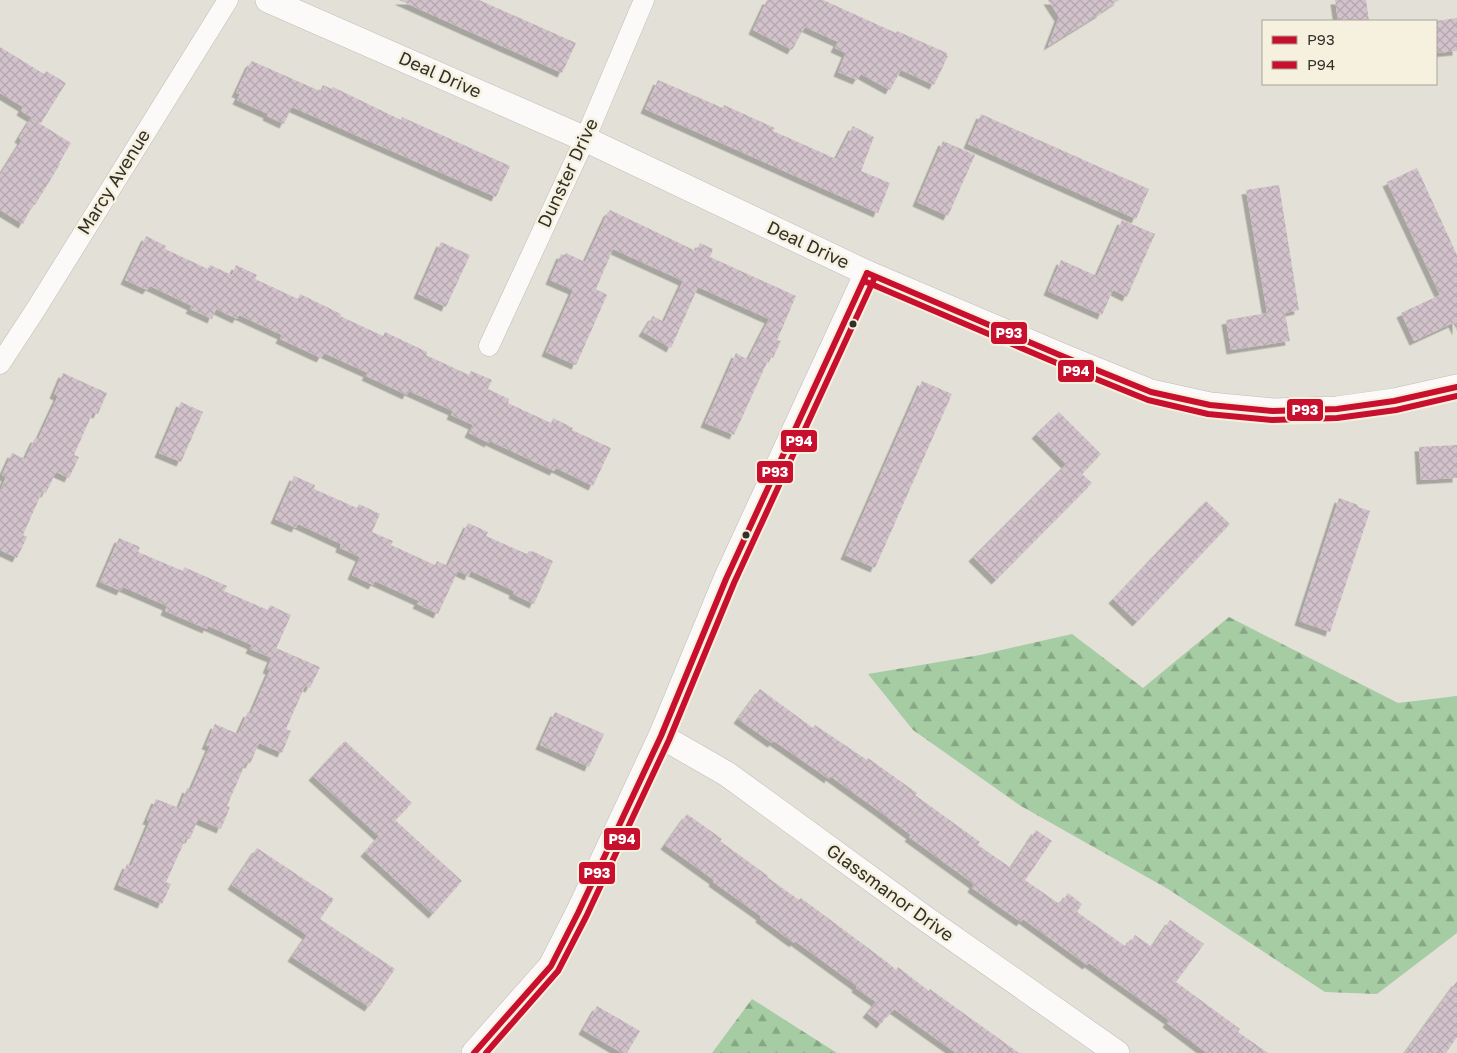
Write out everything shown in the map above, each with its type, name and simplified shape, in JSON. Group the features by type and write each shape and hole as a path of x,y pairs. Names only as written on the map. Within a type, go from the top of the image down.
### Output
{"street":[{"name":"Marcy Avenue","path":"0,364 228,0"},
{"name":"Deal Drive","path":"268,0 585,139 867,273 1151,392 1210,405 1273,411 1337,409 1394,401 1457,387"},
{"name":"Dunster Drive","path":"488,346 585,139 644,0"},
{"path":"474,1053 550,966 578,913 661,736 726,579 867,273"},
{"name":"Glassmanor Drive","path":"661,736 726,774 926,919 1117,1053"}],"green space":[{"path":"1229,617 1398,703 1457,696 1457,933 1377,994 1325,992 1168,889 1021,806 913,730 868,674 980,655 1072,634 1143,688"},
{"path":"752,999 837,1053 712,1053"}],"building":[{"path":"399,0 479,0 576,43 562,73"},
{"path":"767,0 823,0 896,33 897,31 947,53 946,55 948,56 934,85 901,70 890,90 861,74 857,80 838,72 846,53 835,48 838,42 805,27 792,50 753,30"},
{"path":"1048,0 1119,0 1048,46 1059,17"},
{"path":"1335,0 1366,0 1369,20 1338,20"},
{"path":"1457,18 1457,51 1437,53 1437,21"},
{"path":"0,47 44,74 46,71 66,83 41,123 21,111 23,107 0,93"},
{"path":"252,61 320,91 323,85 332,89 333,87 401,120 402,117 510,166 496,197 292,107 284,124 267,116 268,114 237,100 240,94 236,93"},
{"path":"658,80 723,108 724,105 775,128 773,131 836,159 853,126 874,137 861,171 890,183 878,213 645,109"},
{"path":"981,114 1149,189 1136,219 968,144"},
{"path":"31,118 71,143 35,205 33,204 23,224 0,210 0,175 22,140 19,138"},
{"path":"943,141 975,155 948,216 917,202"},
{"path":"1417,168 1457,255 1457,331 1453,323 1414,341 1401,313 1440,295 1387,182"},
{"path":"1279,185 1299,310 1285,313 1290,341 1231,350 1226,320 1267,313 1246,190"},
{"path":"610,210 696,251 700,243 713,249 710,257 796,296 777,340 781,341 773,358 770,356 734,435 705,423 736,353 748,360 769,319 698,287 671,348 643,332 653,316 664,322 683,281 613,249 596,289 607,295 576,365 546,352 573,290 550,280 561,254 565,255 566,253 585,262"},
{"path":"1122,220 1155,234 1127,297 1113,290 1102,315 1048,291 1061,260 1097,276"},
{"path":"146,236 166,246 165,249 208,269 210,265 232,275 236,265 257,275 255,279 298,299 300,294 341,314 340,316 383,336 385,332 427,352 426,355 469,375 471,371 492,380 488,389 509,399 508,403 551,423 553,418 573,428 572,430 611,448 593,486 556,468 554,471 469,433 473,425 451,415 453,411 409,391 407,395 366,376 368,373 324,353 321,358 280,339 282,335 239,315 237,319 216,309 212,319 190,309 192,306 150,286 147,290 125,280"},
{"path":"441,242 470,255 446,307 418,294"},
{"path":"63,373 107,393 98,414 93,412 74,455 79,457 69,478 56,472 46,493 42,492 23,535 27,537 17,558 0,550 0,491 6,477 2,475 12,453 25,459 35,438 38,439 58,396 54,394"},
{"path":"922,381 952,394 875,568 845,555"},
{"path":"181,402 203,412 181,462 159,453"},
{"path":"1059,412 1101,454 1082,474 1092,483 996,580 973,557 1066,464 1036,434"},
{"path":"1457,445 1457,478 1421,480 1419,447"},
{"path":"294,476 315,485 314,489 357,508 359,504 380,514 372,532 393,541 391,545 435,565 437,561 448,566 468,523 488,532 486,536 527,554 529,551 532,551 553,561 534,604 513,594 514,591 471,571 469,576 458,571 438,614 417,604 419,601 375,581 373,585 352,575 360,557 340,548 341,544 298,524 296,528 275,519"},
{"path":"1339,498 1370,511 1330,632 1299,621"},
{"path":"1206,501 1230,524 1137,622 1113,599"},
{"path":"119,538 140,547 138,552 183,571 184,567 227,586 224,591 268,610 270,605 291,615 272,658 250,649 252,645 208,626 207,629 165,611 167,606 123,587 121,591 100,582"},
{"path":"276,648 320,667 310,688 305,686 286,729 291,731 282,753 259,743 250,764 246,762 227,806 230,807 221,829 198,819 190,839 186,838 166,882 171,884 162,904 118,885 127,864 131,866 150,821 147,820 156,799 179,808 187,788 191,790 210,746 206,745 215,724 238,734 248,712 251,714 270,670 267,669"},
{"path":"760,689 813,728 815,725 867,760 868,758 917,793 915,795 980,842 978,845 1011,868 1036,830 1052,841 1025,880 1058,903 1062,902 1068,893 1082,904 1077,912 1125,946 1127,942 1129,944 1135,935 1152,947 1170,920 1204,944 1176,982 1240,1029 1238,1032 1268,1053 1207,1053 1167,1023 1169,1020 1089,963 1087,965 1023,919 1021,922 972,888 974,884 909,837 911,835 879,811 830,776 829,779 738,719"},
{"path":"555,712 604,734 589,767 540,745"},
{"path":"345,741 412,803 395,820 462,881 433,914 365,852 379,836 313,776"},
{"path":"687,814 722,839 720,841 767,877 799,900 801,898 896,970 898,967 929,991 930,989 1019,1053 956,1053 894,1009 881,1024 867,1013 876,1002 856,988 857,986 795,941 794,943 760,918 761,916 713,882 714,880 665,845"},
{"path":"257,848 334,899 320,919 395,969 369,1007 292,957 307,935 232,885"},
{"path":"1457,981 1457,1037 1446,1053 1405,1053"},
{"path":"597,1006 640,1031 627,1053 622,1053 583,1030"}],"transit line":[{"name":"P93","path":"867,273 1151,392 1210,405 1273,411 1337,409 1394,401 1457,387"},
{"name":"P93","path":"474,1053 551,966 578,913 661,736 726,579 867,273"},
{"name":"P94","path":"486,1053 558,971 586,917 669,740 734,583 875,277"},
{"name":"P94","path":"864,281 1148,400 1208,414 1272,420 1337,418 1396,410 1457,396"}]}
